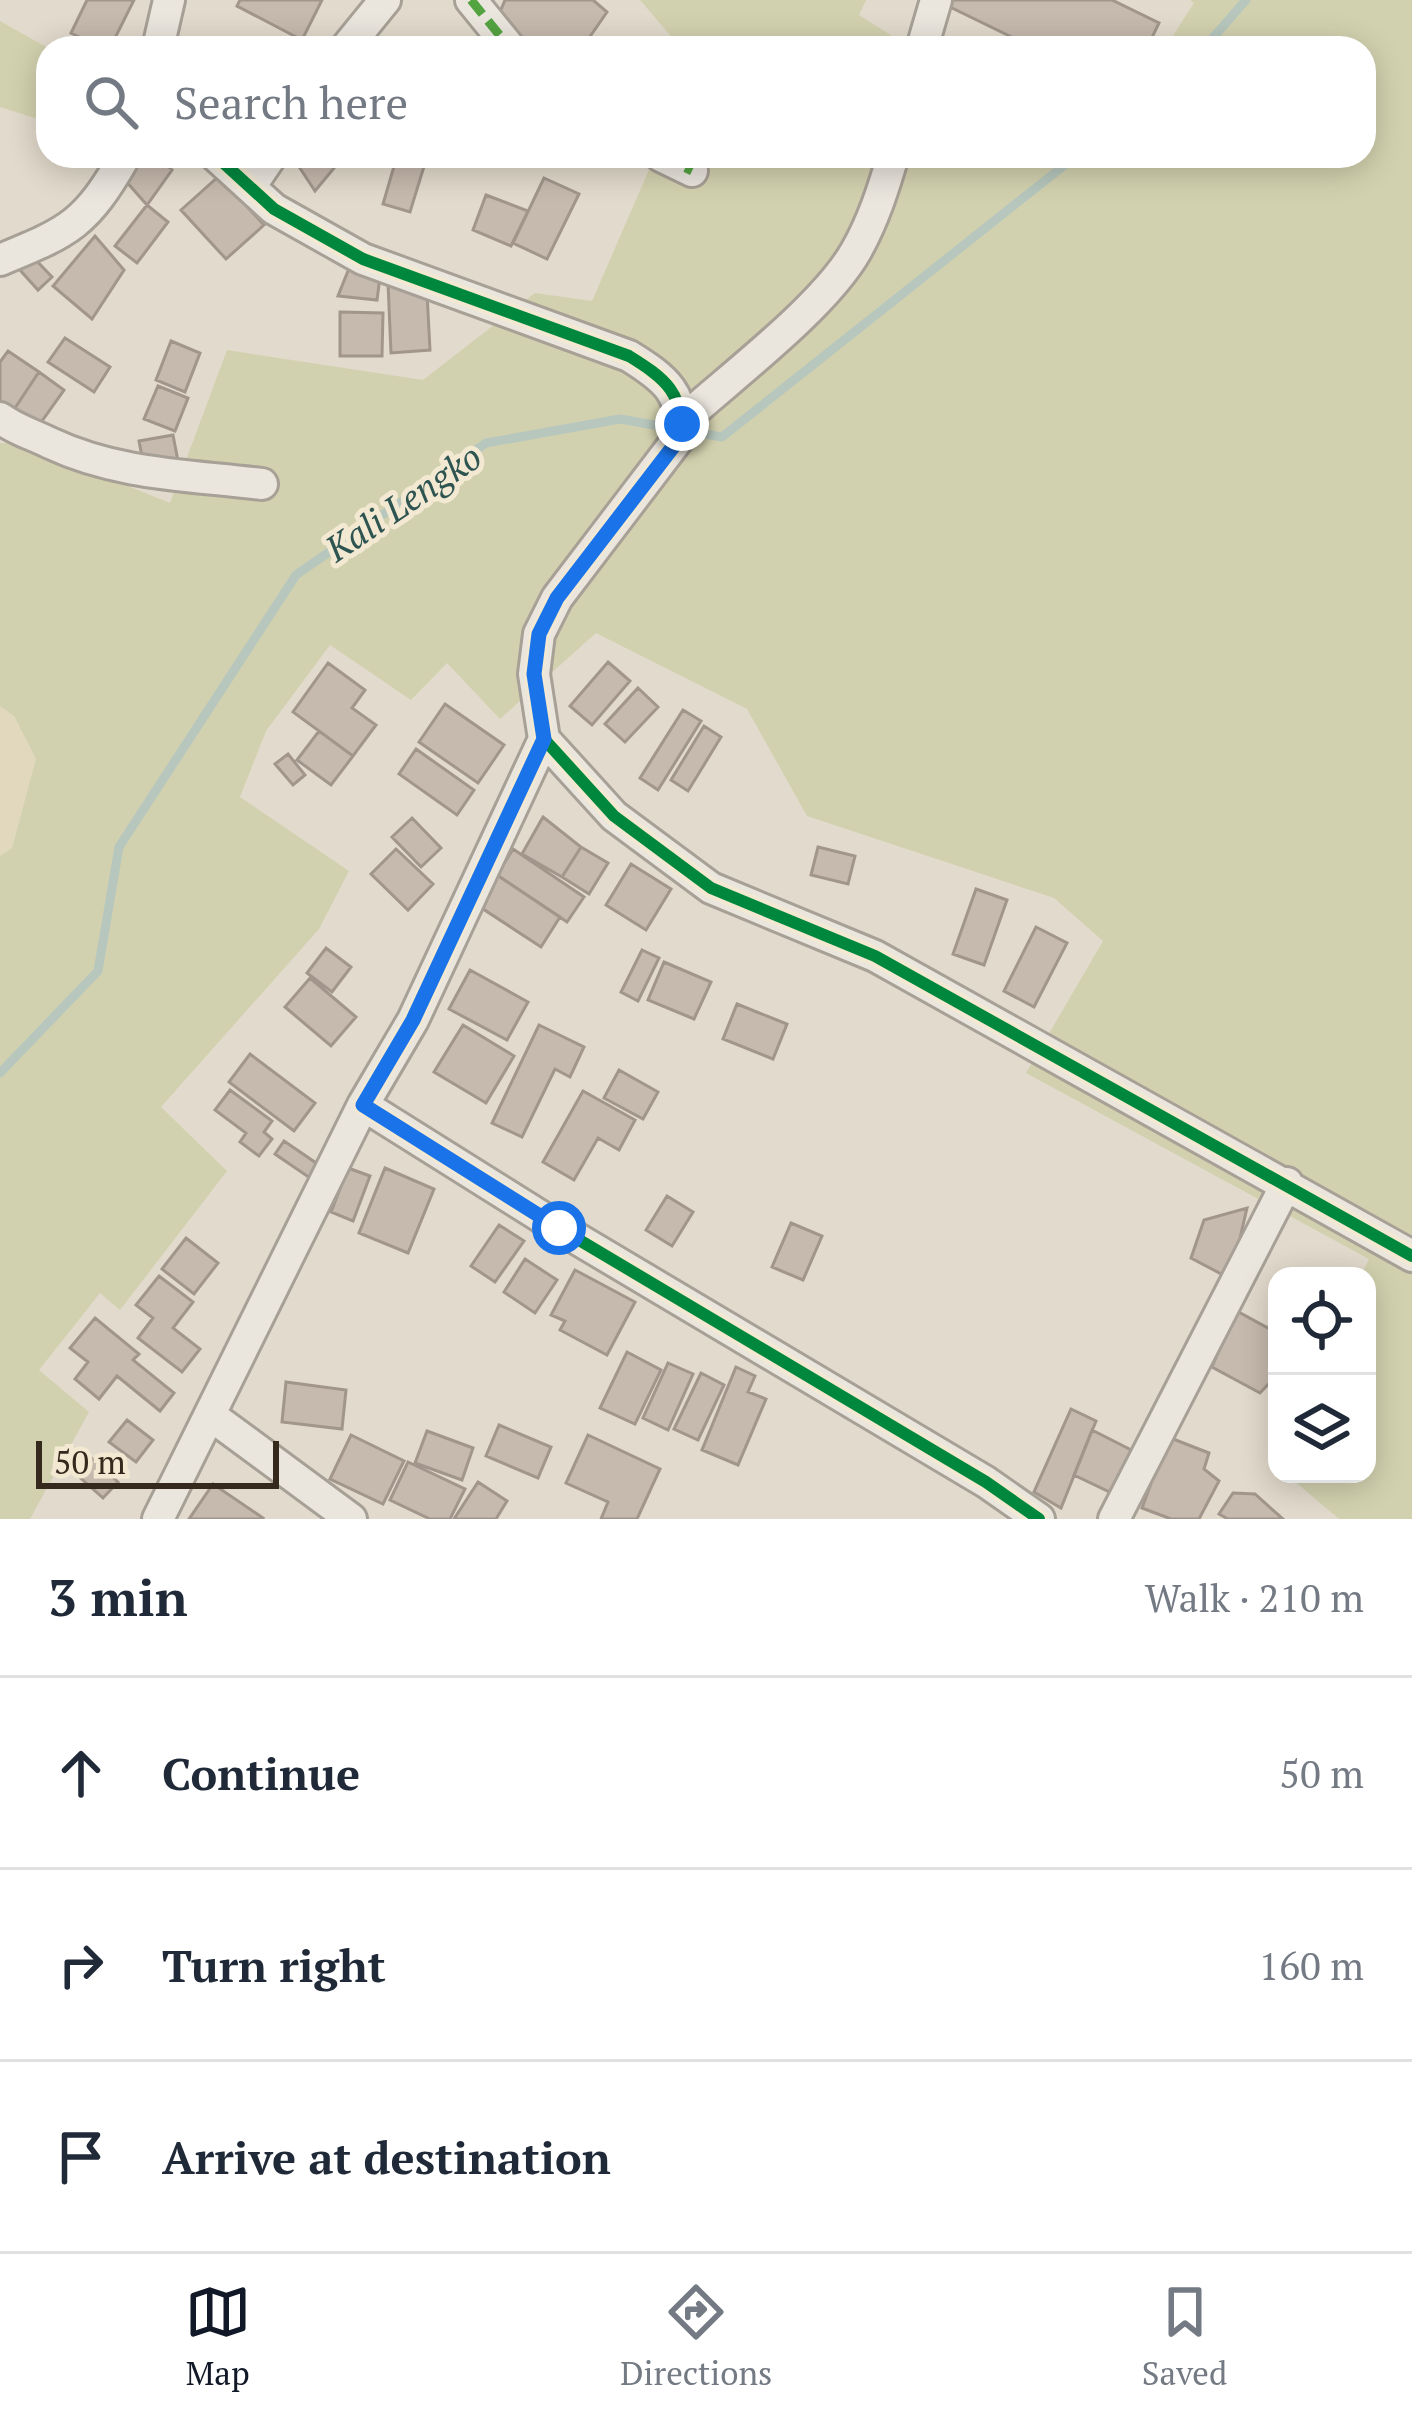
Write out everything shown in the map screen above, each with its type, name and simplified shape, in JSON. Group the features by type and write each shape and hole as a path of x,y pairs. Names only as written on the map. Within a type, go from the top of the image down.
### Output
{"street":[{"path":"161,36 169,0"},
{"path":"356,36 385,0"},
{"path":"471,0 500,36"},
{"path":"926,36 936,0"},
{"path":"0,260 50,240 81,221 117,168"},
{"path":"229,168 274,209 363,259 629,356 675,390 681,428"},
{"path":"250,187 263,168"},
{"path":"686,168 692,171"},
{"path":"890,168 880,204 853,256 789,326 681,428 557,598 539,634 534,674 544,739 614,816 711,888 875,956 1412,1256"},
{"path":"0,418 108,466 262,484"},
{"path":"158,1519 363,1105 413,1020 544,739"},
{"path":"363,1105 559,1228 986,1482 1039,1519"},
{"path":"1114,1519 1287,1183"},
{"path":"210,1415 351,1519"}],"shaded area":[{"path":"0,706 14,716 36,759 12,848 0,856"}],"green space":[{"path":"640,0 866,0 859,15 892,36 671,36"},
{"path":"1190,0 1412,0 1412,1519 1339,1519 1297,1483 1376,1483 1376,1267 1365,1267 1369,1259 1026,1073 1103,941 1054,898 807,816 747,709 596,633 500,719 447,663 411,700 330,645 266,731 240,797 349,871 319,929 161,1107 227,1171 120,1310 100,1293 39,1370 89,1412 30,1519 0,1519 0,856 12,848 36,759 14,716 0,706 0,443 21,443 170,503 227,350 423,380 535,293 592,301 650,168 1376,168 1376,36 1173,36 1194,3"},
{"path":"0,21 36,41 36,118 0,107"}],"building":[{"path":"87,0 134,0 116,36 71,33"},
{"path":"240,0 322,0 304,36 294,36 237,6"},
{"path":"505,0 593,0 607,12 590,36 519,36 498,17"},
{"path":"950,0 1112,0 1159,23 1153,36 1009,36 948,6"},
{"path":"135,168 172,170 147,205 124,179"},
{"path":"300,168 334,168 315,191"},
{"path":"394,168 424,168 410,212 383,204"},
{"path":"219,176 264,225 226,259 181,210"},
{"path":"544,178 579,194 547,259 513,243"},
{"path":"486,195 528,211 511,246 473,230"},
{"path":"147,205 168,222 137,263 115,246"},
{"path":"95,236 124,270 92,319 53,286"},
{"path":"32,256 52,277 38,290 19,269"},
{"path":"350,266 380,277 377,300 338,296"},
{"path":"388,283 427,293 430,350 391,353"},
{"path":"340,312 383,313 382,356 340,356"},
{"path":"65,338 110,367 94,392 48,362"},
{"path":"171,341 200,353 185,392 156,380"},
{"path":"8,351 39,372 13,411 0,403 0,362"},
{"path":"39,372 64,390 37,428 13,411"},
{"path":"158,386 188,398 175,431 144,419"},
{"path":"173,435 178,461 144,467 139,441"},
{"path":"608,662 630,681 592,725 570,706"},
{"path":"328,663 365,690 352,708 376,725 353,756 293,712"},
{"path":"638,688 658,707 625,742 605,724"},
{"path":"445,704 504,745 478,783 419,742"},
{"path":"683,710 701,721 658,790 640,778"},
{"path":"704,726 721,737 688,791 671,780"},
{"path":"319,731 353,756 331,785 297,760"},
{"path":"416,749 474,790 457,815 399,774"},
{"path":"288,754 305,775 293,785 275,764"},
{"path":"543,817 581,847 562,877 522,854"},
{"path":"412,818 441,848 421,867 392,837"},
{"path":"581,847 608,863 589,894 562,877"},
{"path":"818,847 855,856 848,884 811,875"},
{"path":"396,849 433,884 408,910 371,874"},
{"path":"513,849 584,897 567,922 497,875"},
{"path":"631,864 671,889 646,930 606,905"},
{"path":"497,875 560,917 541,947 477,905"},
{"path":"976,889 1007,900 984,965 953,954"},
{"path":"1036,927 1067,943 1034,1007 1004,991"},
{"path":"326,948 351,967 332,992 307,973"},
{"path":"642,950 659,958 638,1001 621,992"},
{"path":"664,962 711,982 694,1019 648,1000"},
{"path":"470,970 528,1002 507,1040 449,1009"},
{"path":"310,978 356,1017 331,1046 285,1007"},
{"path":"737,1004 787,1024 773,1059 723,1039"},
{"path":"463,1025 514,1056 486,1103 434,1072"},
{"path":"539,1025 584,1047 570,1077 555,1069 522,1137 492,1123"},
{"path":"250,1054 315,1103 294,1131 229,1082"},
{"path":"619,1070 658,1092 643,1119 604,1098"},
{"path":"230,1090 272,1121 264,1132 272,1139 259,1156 240,1142 246,1133 215,1110"},
{"path":"583,1091 635,1120 619,1150 598,1138 574,1180 543,1162"},
{"path":"284,1141 319,1165 310,1178 275,1154"},
{"path":"348,1168 370,1176 353,1221 331,1212"},
{"path":"385,1168 434,1189 408,1253 359,1233"},
{"path":"667,1196 693,1212 672,1246 646,1230"},
{"path":"1247,1208 1237,1251 1225,1276 1191,1258 1204,1220"},
{"path":"791,1223 822,1236 803,1280 772,1267"},
{"path":"499,1225 524,1241 495,1282 471,1266"},
{"path":"186,1238 218,1263 194,1294 162,1269"},
{"path":"525,1259 557,1280 535,1313 504,1292"},
{"path":"575,1270 635,1302 607,1355 560,1330 565,1321 551,1315"},
{"path":"159,1276 193,1302 173,1328 200,1349 182,1372 138,1338 153,1318 136,1305"},
{"path":"1235,1310 1268,1328 1268,1385 1260,1393 1212,1367"},
{"path":"95,1318 139,1354 133,1360 174,1393 160,1411 117,1376 99,1399 75,1379 88,1362 70,1348"},
{"path":"627,1352 661,1370 635,1424 600,1408"},
{"path":"668,1363 693,1374 668,1430 643,1418"},
{"path":"736,1367 755,1376 748,1392 766,1399 738,1465 702,1450"},
{"path":"701,1373 724,1385 698,1440 674,1429"},
{"path":"286,1382 346,1390 342,1429 282,1422"},
{"path":"1071,1409 1096,1421 1061,1508 1034,1492"},
{"path":"127,1420 153,1440 136,1462 109,1442"},
{"path":"499,1425 551,1447 538,1478 486,1456"},
{"path":"1092,1430 1139,1454 1120,1497 1074,1475"},
{"path":"427,1431 473,1448 462,1480 415,1463"},
{"path":"351,1435 404,1461 383,1504 330,1479"},
{"path":"588,1435 660,1469 637,1519 601,1519 608,1502 566,1483"},
{"path":"1168,1437 1209,1453 1204,1469 1219,1481 1199,1519 1171,1519 1142,1508"},
{"path":"89,1456 118,1482 103,1498 75,1473"},
{"path":"408,1462 465,1489 450,1519 430,1519 390,1500"},
{"path":"478,1482 507,1501 496,1519 454,1519"},
{"path":"213,1484 263,1518 189,1519"},
{"path":"1233,1493 1255,1494 1283,1519 1228,1519 1219,1514"}],"waterway":[{"name":"Kali Lengko","path":"1214,36 1246,0"},
{"name":"Kali Lengko","path":"0,1073 98,971 119,847 296,575 486,443 620,419 722,437 1061,168"}],"marked path":[{"path":"471,0 500,36"},
{"path":"686,168 692,171"}],"cycle path":[{"path":"229,168 274,209 363,259 629,356 662,380 679,410 678,439 557,598 539,634 534,674 544,739 413,1020 363,1105 559,1228 986,1482 1039,1519"},
{"path":"544,739 614,816 711,888 875,956 1412,1256"}],"route":[{"path":"559,1228 363,1105 413,1020 544,739 534,674 539,634 557,598 679,439 682,424"}]}
